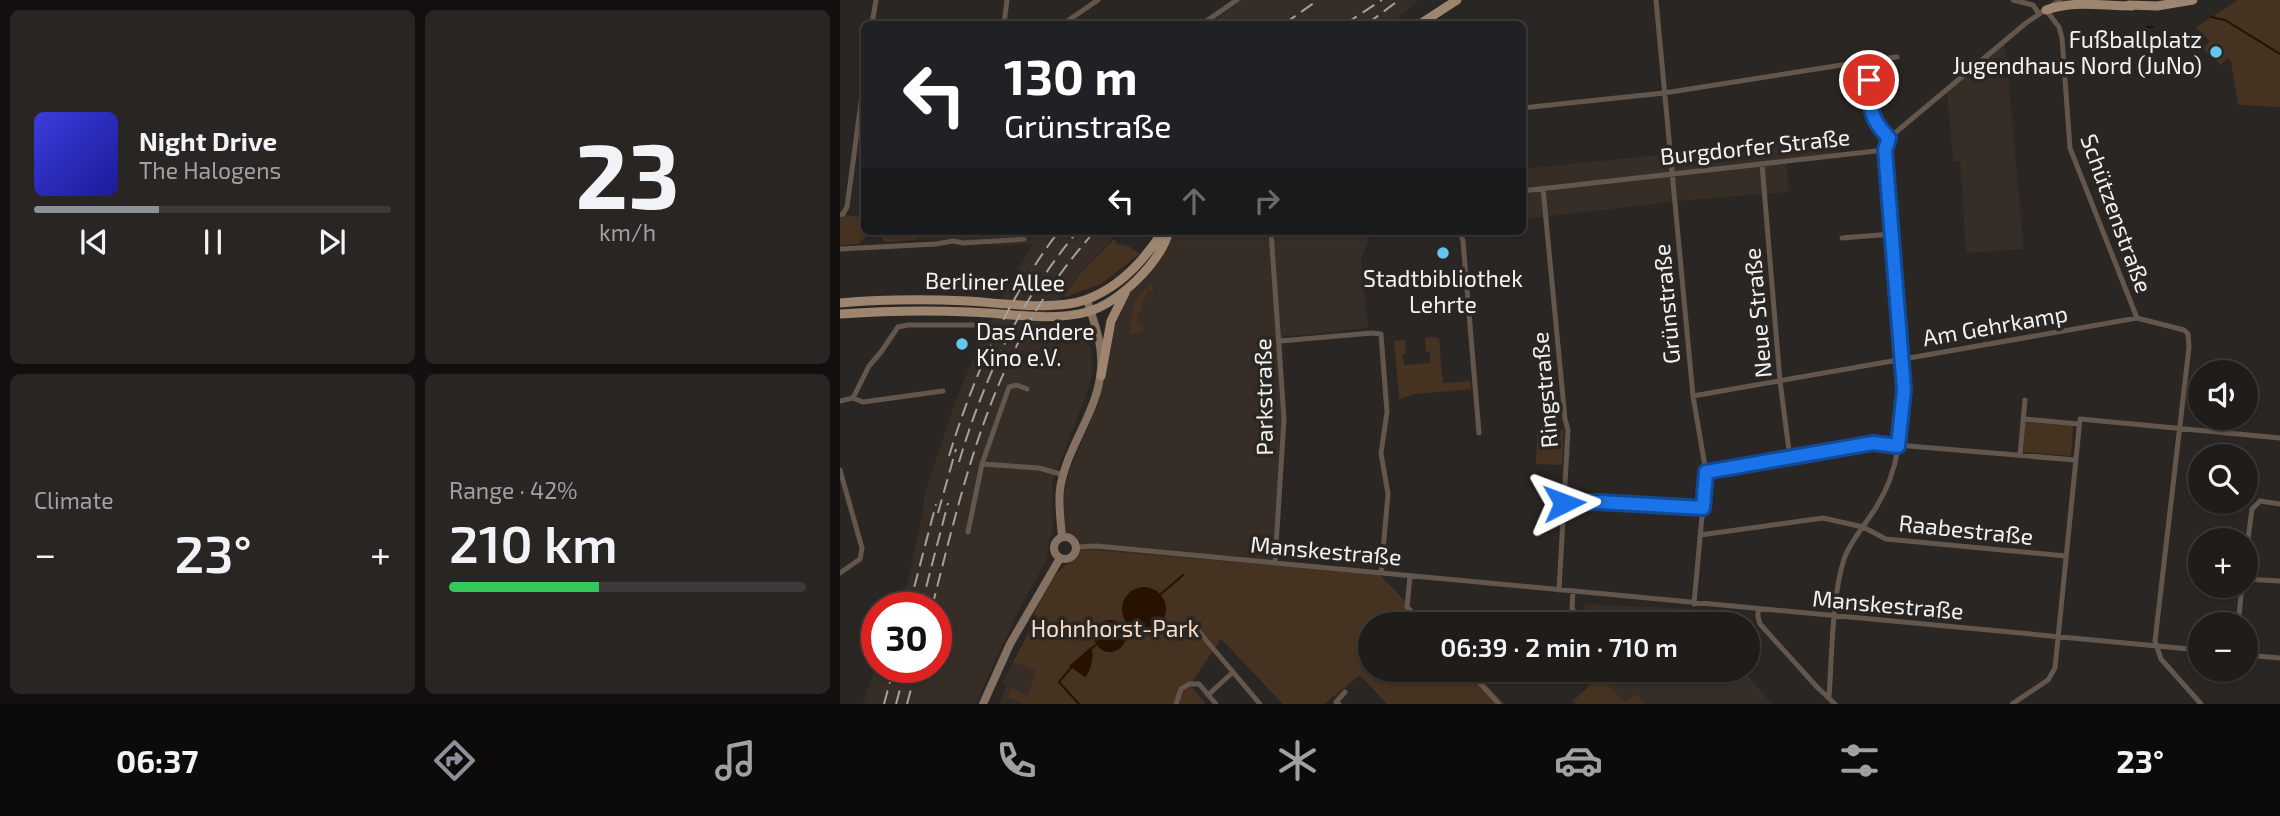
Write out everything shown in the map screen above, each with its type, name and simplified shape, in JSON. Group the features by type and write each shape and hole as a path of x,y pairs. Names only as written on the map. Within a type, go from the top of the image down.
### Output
{"main road":[{"path":"1425,21 1457,0"},
{"path":"2109,0 2132,6"},
{"path":"2042,12 2063,4 2080,2 2157,6 2193,0"},
{"name":"Berliner Allee","path":"840,303 911,299 1055,304 1087,300 1123,279 1160,235"},
{"path":"1101,376 1111,321 1119,304 1161,248 1167,235"},
{"path":"1090,311 1131,286"},
{"name":"Berliner Allee","path":"840,314 910,310 1059,316 1090,311"}],"street":[{"path":"873,21 876,0"},
{"path":"1004,21 1007,0"},
{"path":"1067,21 1098,0"},
{"path":"1206,21 1237,0"},
{"name":"Grünstraße","path":"1656,0 1693,396 1706,472 1694,604"},
{"path":"2014,0 2033,5 2042,12"},
{"path":"1867,61 1872,117 1889,138 2060,0"},
{"name":"Schützenstraße","path":"2042,12 2059,27 2062,38 2070,148 2137,318 2184,330 2188,334 2189,347 2155,645"},
{"path":"1526,108 1664,93 1897,57"},
{"path":"841,214 847,207 861,102"},
{"name":"Burgdorfer Straße","path":"1526,190 1885,150 1889,138"},
{"path":"1829,697 1839,578 1845,555 1890,480 1898,446 1904,390 1885,150"},
{"name":"Neue Straße","path":"1762,164 1780,381 1790,458"},
{"name":"Ringstraße","path":"1543,188 1568,430 1559,590"},
{"path":"1842,239 1892,234"},
{"path":"953,241 955,235"},
{"name":"Parkstraße","path":"1271,235 1284,419 1275,562"},
{"path":"1461,235 1479,433"},
{"path":"840,248 1024,239"},
{"path":"1062,537 1059,499 1064,475 1096,397 1101,376 1100,342 1087,300"},
{"name":"Am Gehrkamp","path":"1693,396 2137,318"},
{"path":"853,398 869,366 898,327 979,325"},
{"path":"1280,341 1381,334 1387,412 1381,453 1388,494 1381,573"},
{"path":"968,531 982,464 1009,387 1027,389"},
{"path":"840,401 853,398 863,402 943,391"},
{"path":"2020,455 2025,400"},
{"path":"2024,419 2280,438"},
{"path":"2012,704 2048,680 2055,668 2080,422"},
{"path":"1706,472 1873,443 2075,460"},
{"path":"982,464 1037,468 1064,475"},
{"path":"840,470 862,548 860,559 840,573"},
{"path":"2249,528 2252,509 2260,501 2280,504"},
{"path":"1564,503 1599,502 1703,508"},
{"name":"Raabestraße","path":"1700,535 1815,518 1845,521 1886,539 2066,556"},
{"path":"1062,537 1070,538 1076,547 1073,556 1068,559 1060,558 1054,547 1056,541 1062,537"},
{"name":"Manskestraße","path":"1076,547 1096,546 1275,562 1694,604 2188,649"},
{"path":"983,704 1010,644 1060,558"},
{"path":"1410,576 1407,607 1412,612"},
{"path":"2258,580 2280,581"},
{"path":"1573,591 1572,609 1575,612"},
{"path":"1758,610 1760,624 1835,704"},
{"path":"1200,633 1260,704"},
{"path":"2155,645 2161,659 2198,703"},
{"path":"2258,656 2280,658"},
{"path":"1208,695 1233,672"},
{"path":"1479,682 1499,704"},
{"path":"1176,704 1181,689 1189,684 1199,684 1216,704"},
{"path":"1339,704 1336,702 1345,692"}],"shaded area":[{"path":"1242,0 1419,0 1394,21 1213,21"},
{"path":"2005,43 2024,249 1966,253 1960,161 1953,161 1947,92"},
{"path":"1837,137 1838,153 1786,159 1789,192 1689,200 1526,219 1526,169"},
{"path":"917,235 1116,235 1080,272 1040,325 1066,325 1079,329 1091,350 1093,369 1088,390 1052,483 1053,532 1047,559 1017,613 976,704 863,704 870,683 952,683 952,592 905,592 924,496 954,405 1005,292 1033,244 996,245 943,239 916,240"},
{"path":"1165,235 1370,235 1361,259 1368,328 1282,337 1285,416 1272,565 1081,549 1080,542 1065,533 1062,502 1068,474 1100,398 1107,328"},
{"path":"1144,587 1153,588 1160,593 1165,600 1165,618 1160,625 1153,630 1144,631 1135,630 1128,625 1123,618 1122,609 1123,600 1128,593 1135,588"},
{"path":"1585,604 1718,610 1718,612 1583,612"},
{"path":"1110,620 1121,625 1126,636 1121,647 1110,652 1099,647 1094,636 1099,625"},
{"path":"1091,647 1092,663 1085,677 1069,666"},
{"path":"1013,662 1036,671 1027,695 1008,697 1023,704 999,704 1006,686 1002,683"},
{"path":"1594,682 1753,682 1772,704 1576,704 1573,701"}],"green space":[{"path":"2238,0 2280,0 2280,107 2238,105 2231,61 2227,58 2221,65 2203,49 2210,41 2196,27"},
{"path":"845,215 861,216 861,235 867,235 858,244 840,245 840,218"},
{"path":"880,235 917,235 916,240 885,242"},
{"path":"1114,239 1117,244 1130,247 1140,254 1101,284 1065,297 1081,272"},
{"path":"1149,284 1152,285 1153,292 1148,290 1136,321 1141,323 1143,332 1129,334 1135,300"},
{"path":"1425,338 1439,339 1443,383 1470,381 1471,389 1416,394 1399,399 1394,341 1405,340 1404,365 1430,363 1430,352 1426,352"},
{"path":"2025,422 2073,426 2071,456 2023,452"},
{"path":"1564,430 1562,465 1536,464 1537,434"},
{"name":"Hohnhorst-Park","path":"1081,549 1379,574 1416,612 1358,612 1358,677 1324,704 1283,704 1221,639 1190,685 1206,704 1023,704 1008,697 1011,688 1027,695 1036,671 1013,662 1037,617 1034,613 1050,582 1061,569 1075,560"},
{"name":"Hohnhorst-Park","path":"1367,682 1484,682 1505,704 1387,704"},
{"path":"1594,682 1606,682 1625,703 1636,694 1645,704 1576,704 1573,701"}],"waterway":[{"path":"2211,17 2225,20 2280,54"},
{"path":"2147,27 2153,27"},
{"path":"1161,594 1183,575"},
{"path":"1122,625 1126,622"},
{"path":"1092,648 1096,645"},
{"path":"1071,668 1059,682 1079,704"}],"railway":[{"path":"1288,21 1318,0"},
{"path":"1350,21 1382,0"},
{"path":"1371,21 1399,0"},
{"path":"949,456 969,397 994,339 1024,283 1056,235"},
{"path":"959,462 980,400 1006,340 1039,284 1075,235"},
{"path":"936,592 973,456 989,408 1009,362 1032,318 1060,274 1092,235"},
{"path":"938,513 956,449"},
{"path":"925,592 948,503"},
{"path":"913,592 936,504"},
{"path":"884,704 890,683"},
{"path":"896,704 902,683"},
{"path":"907,704 913,683"}],"place":[{"name":"Fußballplatz Jugendhaus Nord (JuNo)","path":"2216,52"},
{"name":"Stadtbibliothek Lehrte","path":"1443,253"},
{"name":"Das Andere Kino e.V.","path":"962,344"}],"route":[{"path":"1564,503 1599,502 1703,508 1706,472 1873,443 1898,446 1904,390 1885,150 1889,138 1872,117 1869,80"}]}
